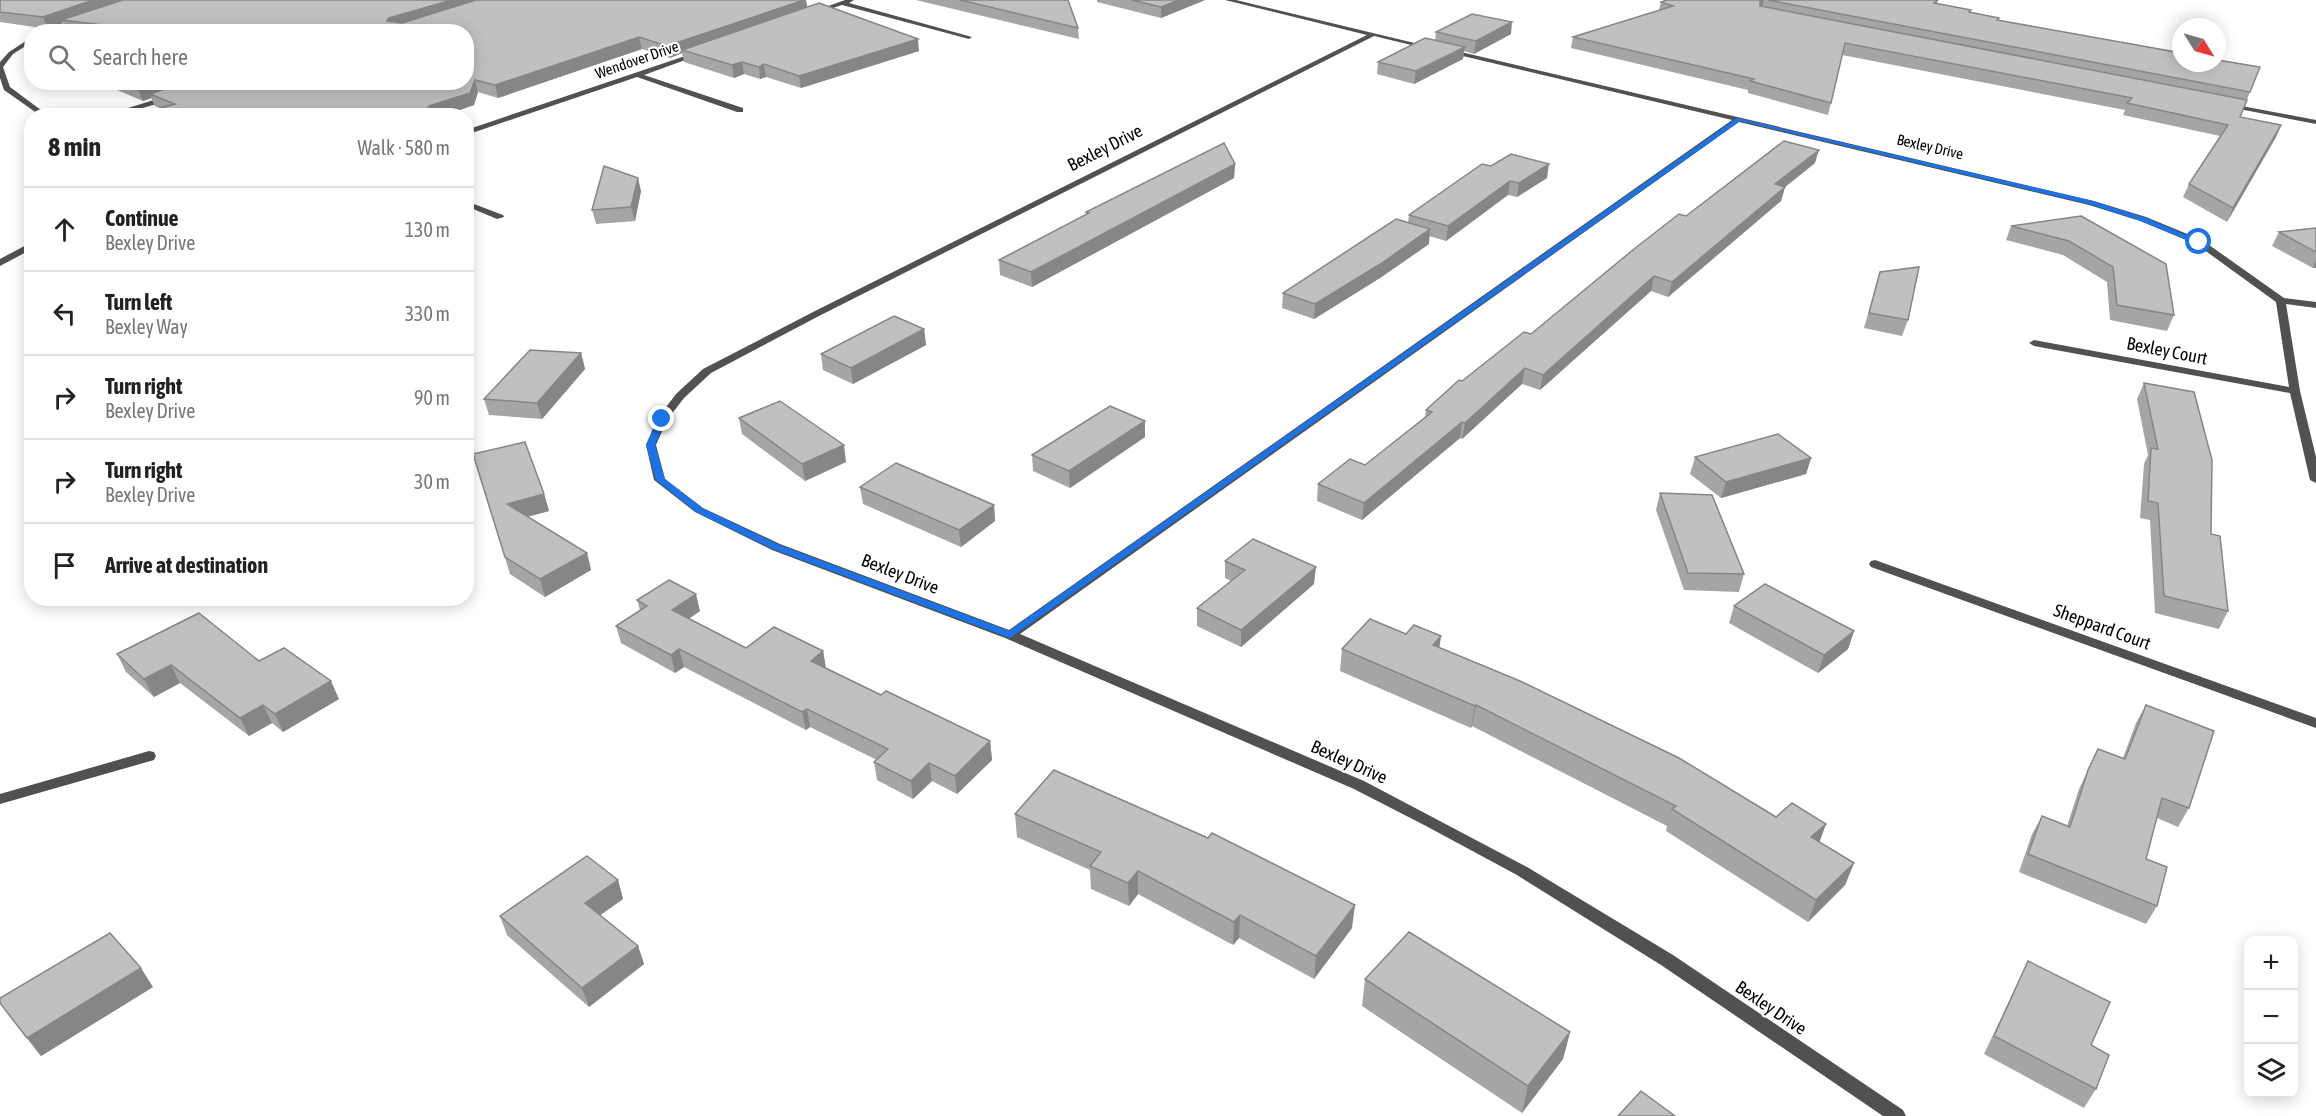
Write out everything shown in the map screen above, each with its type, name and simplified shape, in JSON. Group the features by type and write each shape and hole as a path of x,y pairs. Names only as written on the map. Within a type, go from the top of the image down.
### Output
{"street":[{"path":"809,15 851,0"},
{"name":"Bexley Drive","path":"1228,0 2091,202 2143,219 2199,242 2281,301"},
{"path":"842,3 969,37"},
{"path":"70,24 89,17"},
{"name":"Bexley Drive","path":"1373,34 707,371 680,396 662,419 651,445 660,480 699,510 776,547 1010,635 1359,785 1431,822 1522,872 1667,960 1897,1116"},
{"path":"24,44 11,53 0,67 7,88 35,108"},
{"name":"Wendover Drive","path":"474,130 708,50"},
{"path":"635,74 740,110"},
{"path":"133,108 178,95"},
{"path":"2216,102 2316,122"},
{"path":"1010,635 1739,119"},
{"path":"474,206 500,217"},
{"path":"0,263 24,250"},
{"path":"2316,304 2281,301 2295,391 2316,480"},
{"name":"Bexley Court","path":"2034,343 2295,391"},
{"name":"Sheppard Court","path":"1875,564 2316,723"},
{"path":"0,799 148,756"}],"building":[{"path":"0,0 93,0 43,17 0,12"},
{"path":"123,0 452,0 389,18 387,21 402,23 476,0 804,0 667,46 639,37 495,85 475,80 474,83 474,24 95,24 61,20"},
{"path":"960,0 1068,0 1078,28"},
{"path":"1132,0 1179,0 1161,7"},
{"path":"1667,0 1760,0 1760,6 2247,100 2240,117 2281,125 2233,208 2189,184 2228,125 2127,103 2132,98 1845,43 1831,103 1750,81 1754,79 1573,37 1673,6 1661,2"},
{"path":"1768,0 1938,0 1934,3 1971,10 1969,12 1999,18 1997,20 2172,51 2172,72 2226,72 2226,61 2260,67 2250,92"},
{"path":"819,3 918,39 799,76 764,64 759,67 742,62 732,65 682,50"},
{"path":"1472,14 1512,22 1476,41 1436,32"},
{"path":"1425,38 1465,47 1416,71 1378,62"},
{"path":"162,90 471,90 470,93 428,108 160,108 175,104 150,94"},
{"path":"1784,141 1819,150 1775,184 1785,187 1672,282 1654,276 1543,375 1525,368 1465,423 1462,422 1364,503 1318,484 1350,459 1365,465 1432,412 1426,410 1459,380 1462,381 1524,332 1531,334 1679,214 1686,216"},
{"path":"1224,143 1235,164 1031,272 999,260 1089,213 1086,212"},
{"path":"1511,154 1549,164 1519,183 1510,181 1448,226 1409,215 1482,164 1491,166"},
{"path":"604,166 638,178 631,207 592,210"},
{"path":"2081,216 2166,264 2174,315 2117,305 2113,267 2069,241 2011,226"},
{"path":"1396,219 1430,229 1382,263 1315,304 1283,293"},
{"path":"2316,228 2316,252 2279,232"},
{"path":"1919,267 1908,320 1869,313 1880,272"},
{"path":"894,316 924,329 851,368 821,354"},
{"path":"530,350 581,353 537,403 484,399"},
{"path":"2144,383 2194,392 2212,460 2211,534 2220,536 2228,611 2164,596 2158,503 2148,501 2151,448 2158,449"},
{"path":"780,401 844,445 802,464 739,418"},
{"path":"1110,406 1145,421 1069,471 1032,455"},
{"path":"1778,434 1811,458 1726,482 1695,457"},
{"path":"525,442 544,494 507,504 587,553 540,579 505,557 474,454"},
{"path":"896,463 994,505 959,530 860,487"},
{"path":"1660,493 1712,495 1744,574 1688,573"},
{"path":"1253,539 1316,567 1241,630 1197,608 1245,570 1225,561"},
{"path":"669,580 696,594 672,610 746,648 774,627 823,651 811,661 881,695 886,691 990,741 955,776 929,763 911,781 874,762 888,749 807,709 802,712 679,649 671,655 616,626 647,606 637,600"},
{"path":"1765,584 1854,631 1824,655 1734,606"},
{"path":"199,613 259,661 284,648 331,681 275,714 263,705 240,718 171,665 144,679 117,654"},
{"path":"1370,619 1406,634 1414,625 1441,636 1433,645 1520,681 1679,758 1776,817 1792,803 1826,824 1811,837 1854,863 1816,900 1672,809 1676,806 1476,705 1342,649"},
{"path":"2146,705 2214,731 2189,808 2162,798 2146,859 2167,867 2157,906 2028,854 2042,816 2070,827 2088,770 2098,749 2125,759"},
{"path":"1054,770 1208,838 1212,833 1355,905 1316,956 1240,915 1234,922 1138,871 1128,883 1090,866 1101,852 1015,814"},
{"path":"587,856 618,880 585,903 638,946 582,988 500,916"},
{"path":"1409,932 1570,1032 1528,1086 1365,979"},
{"path":"110,933 141,968 27,1038 0,1003 0,998"},
{"path":"2028,961 2110,1002 2091,1045 2109,1055 2096,1089 1994,1036"},
{"path":"1641,1091 1675,1116 1618,1116"}],"route":[{"path":"662,419 651,445 660,480 699,510 776,547 1010,635 1739,119 2091,202 2143,219 2199,242"}]}
